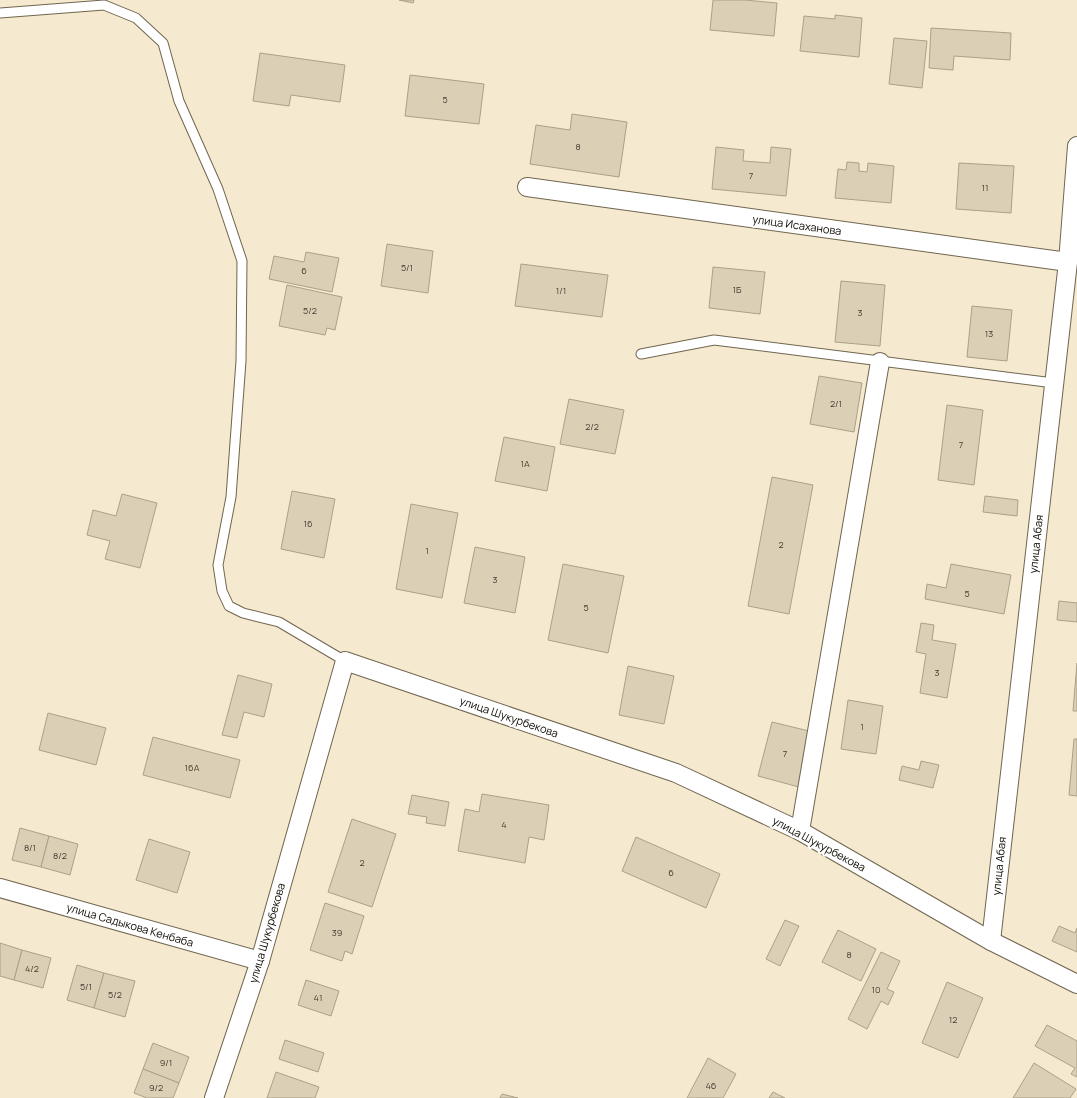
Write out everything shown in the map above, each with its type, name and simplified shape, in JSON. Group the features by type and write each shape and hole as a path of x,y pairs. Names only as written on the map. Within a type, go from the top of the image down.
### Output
{"street":[{"name":"улица Абая","path":"991,941 1068,262 1077,146"},
{"name":"улица Исаханова","path":"527,187 1068,262"},
{"path":"800,831 880,362"},
{"name":"улица Шукурбекова","path":"214,1098 260,961 345,661 676,774 800,831 991,941 1077,984"},
{"name":"улица Садыкова Кенбаба","path":"0,888 260,961"}],"lane":[{"path":"0,13 104,5 136,18 163,43 178,101 218,189 242,261 241,362 231,497 218,565 222,591 229,606 243,613 279,622 345,661"},
{"path":"641,354 714,340 819,352 880,362 1054,382"}],"building":[{"path":"399,0 414,0 413,3"},
{"path":"713,0 745,0 777,3 774,36 710,30"},
{"path":"835,15 862,18 859,57 800,51 804,16 835,19"},
{"path":"931,28 1011,33 1010,60 954,56 953,70 929,68"},
{"path":"894,38 927,41 922,88 889,84"},
{"path":"260,53 345,65 340,102 291,95 289,106 253,101"},
{"path":"410,75 484,84 479,124 405,116"},
{"path":"572,114 627,122 619,177 530,164 536,125 570,130"},
{"path":"716,147 744,150 743,161 770,163 771,147 791,149 786,196 712,189"},
{"path":"847,162 859,163 859,171 867,172 868,163 894,166 891,203 835,198 838,169 846,170"},
{"path":"959,163 1014,166 1011,213 956,209"},
{"path":"387,244 433,251 428,293 381,286"},
{"path":"306,252 339,258 332,292 269,279 274,256 304,262"},
{"path":"521,264 608,275 602,317 515,306"},
{"path":"713,267 765,272 760,314 709,308"},
{"path":"841,281 885,285 880,346 835,342"},
{"path":"287,285 342,297 335,330 327,328 325,335 279,326"},
{"path":"972,306 1012,310 1007,361 967,357"},
{"path":"819,376 862,383 854,432 810,424"},
{"path":"569,399 624,410 615,454 560,444"},
{"path":"947,405 983,410 974,485 938,480"},
{"path":"504,437 555,447 547,491 495,481"},
{"path":"772,477 813,485 789,614 748,606"},
{"path":"292,491 335,499 324,558 281,549"},
{"path":"122,494 157,503 140,568 105,559 110,541 87,535 93,510 116,516"},
{"path":"985,496 1018,500 1017,516 983,512"},
{"path":"411,504 458,513 442,598 396,589"},
{"path":"475,547 525,557 515,613 464,603"},
{"path":"563,564 624,576 608,653 548,640"},
{"path":"951,564 1011,575 1004,614 925,599 927,584 946,588"},
{"path":"1059,601 1077,603 1077,622 1057,620"},
{"path":"921,623 934,625 932,640 956,644 947,698 920,693 926,654 916,652"},
{"path":"1077,663 1077,711 1073,711"},
{"path":"628,666 674,676 664,724 619,715"},
{"path":"238,675 272,684 264,717 244,712 237,738 222,735"},
{"path":"848,700 883,706 876,754 841,749"},
{"path":"48,713 106,728 96,765 39,750"},
{"path":"772,722 813,732 799,787 758,776"},
{"path":"153,737 240,760 230,798 143,775"},
{"path":"1074,739 1077,739 1077,796 1069,795"},
{"path":"921,761 939,765 933,788 899,780 902,766 919,770"},
{"path":"482,794 549,805 544,840 529,837 525,863 458,851 465,809 479,812"},
{"path":"412,795 449,802 445,826 426,823 427,817 408,814"},
{"path":"352,819 396,834 372,907 328,892"},
{"path":"20,828 49,836 41,867 12,860"},
{"path":"49,836 78,844 70,875 41,867"},
{"path":"636,837 720,874 706,908 622,871"},
{"path":"149,839 190,852 177,893 136,880"},
{"path":"325,903 364,916 352,954 345,951 342,961 310,950"},
{"path":"785,920 799,926 780,966 766,959"},
{"path":"1059,926 1075,933 1077,928 1077,952 1052,941"},
{"path":"838,930 876,949 861,981 822,962"},
{"path":"0,943 22,950 14,980 0,976"},
{"path":"22,950 51,958 43,988 14,980"},
{"path":"881,952 900,961 887,989 894,992 888,1005 881,1001 867,1029 848,1019"},
{"path":"77,965 104,973 94,1008 67,1000"},
{"path":"104,973 135,981 125,1017 94,1008"},
{"path":"306,980 339,991 331,1016 298,1005"},
{"path":"947,982 983,998 958,1058 922,1043"},
{"path":"1047,1025 1077,1041 1077,1077 1071,1074 1075,1068 1035,1046"},
{"path":"285,1040 324,1053 318,1072 279,1059"},
{"path":"153,1043 189,1057 179,1083 143,1069"},
{"path":"708,1058 736,1074 723,1098 687,1098"},
{"path":"1034,1063 1076,1089 1070,1098 1013,1098"},
{"path":"143,1069 179,1083 173,1098 147,1098 134,1093"},
{"path":"276,1072 319,1087 315,1098 267,1098"},
{"path":"773,1092 785,1098 769,1098"},
{"path":"502,1094 518,1098 500,1098"}]}
